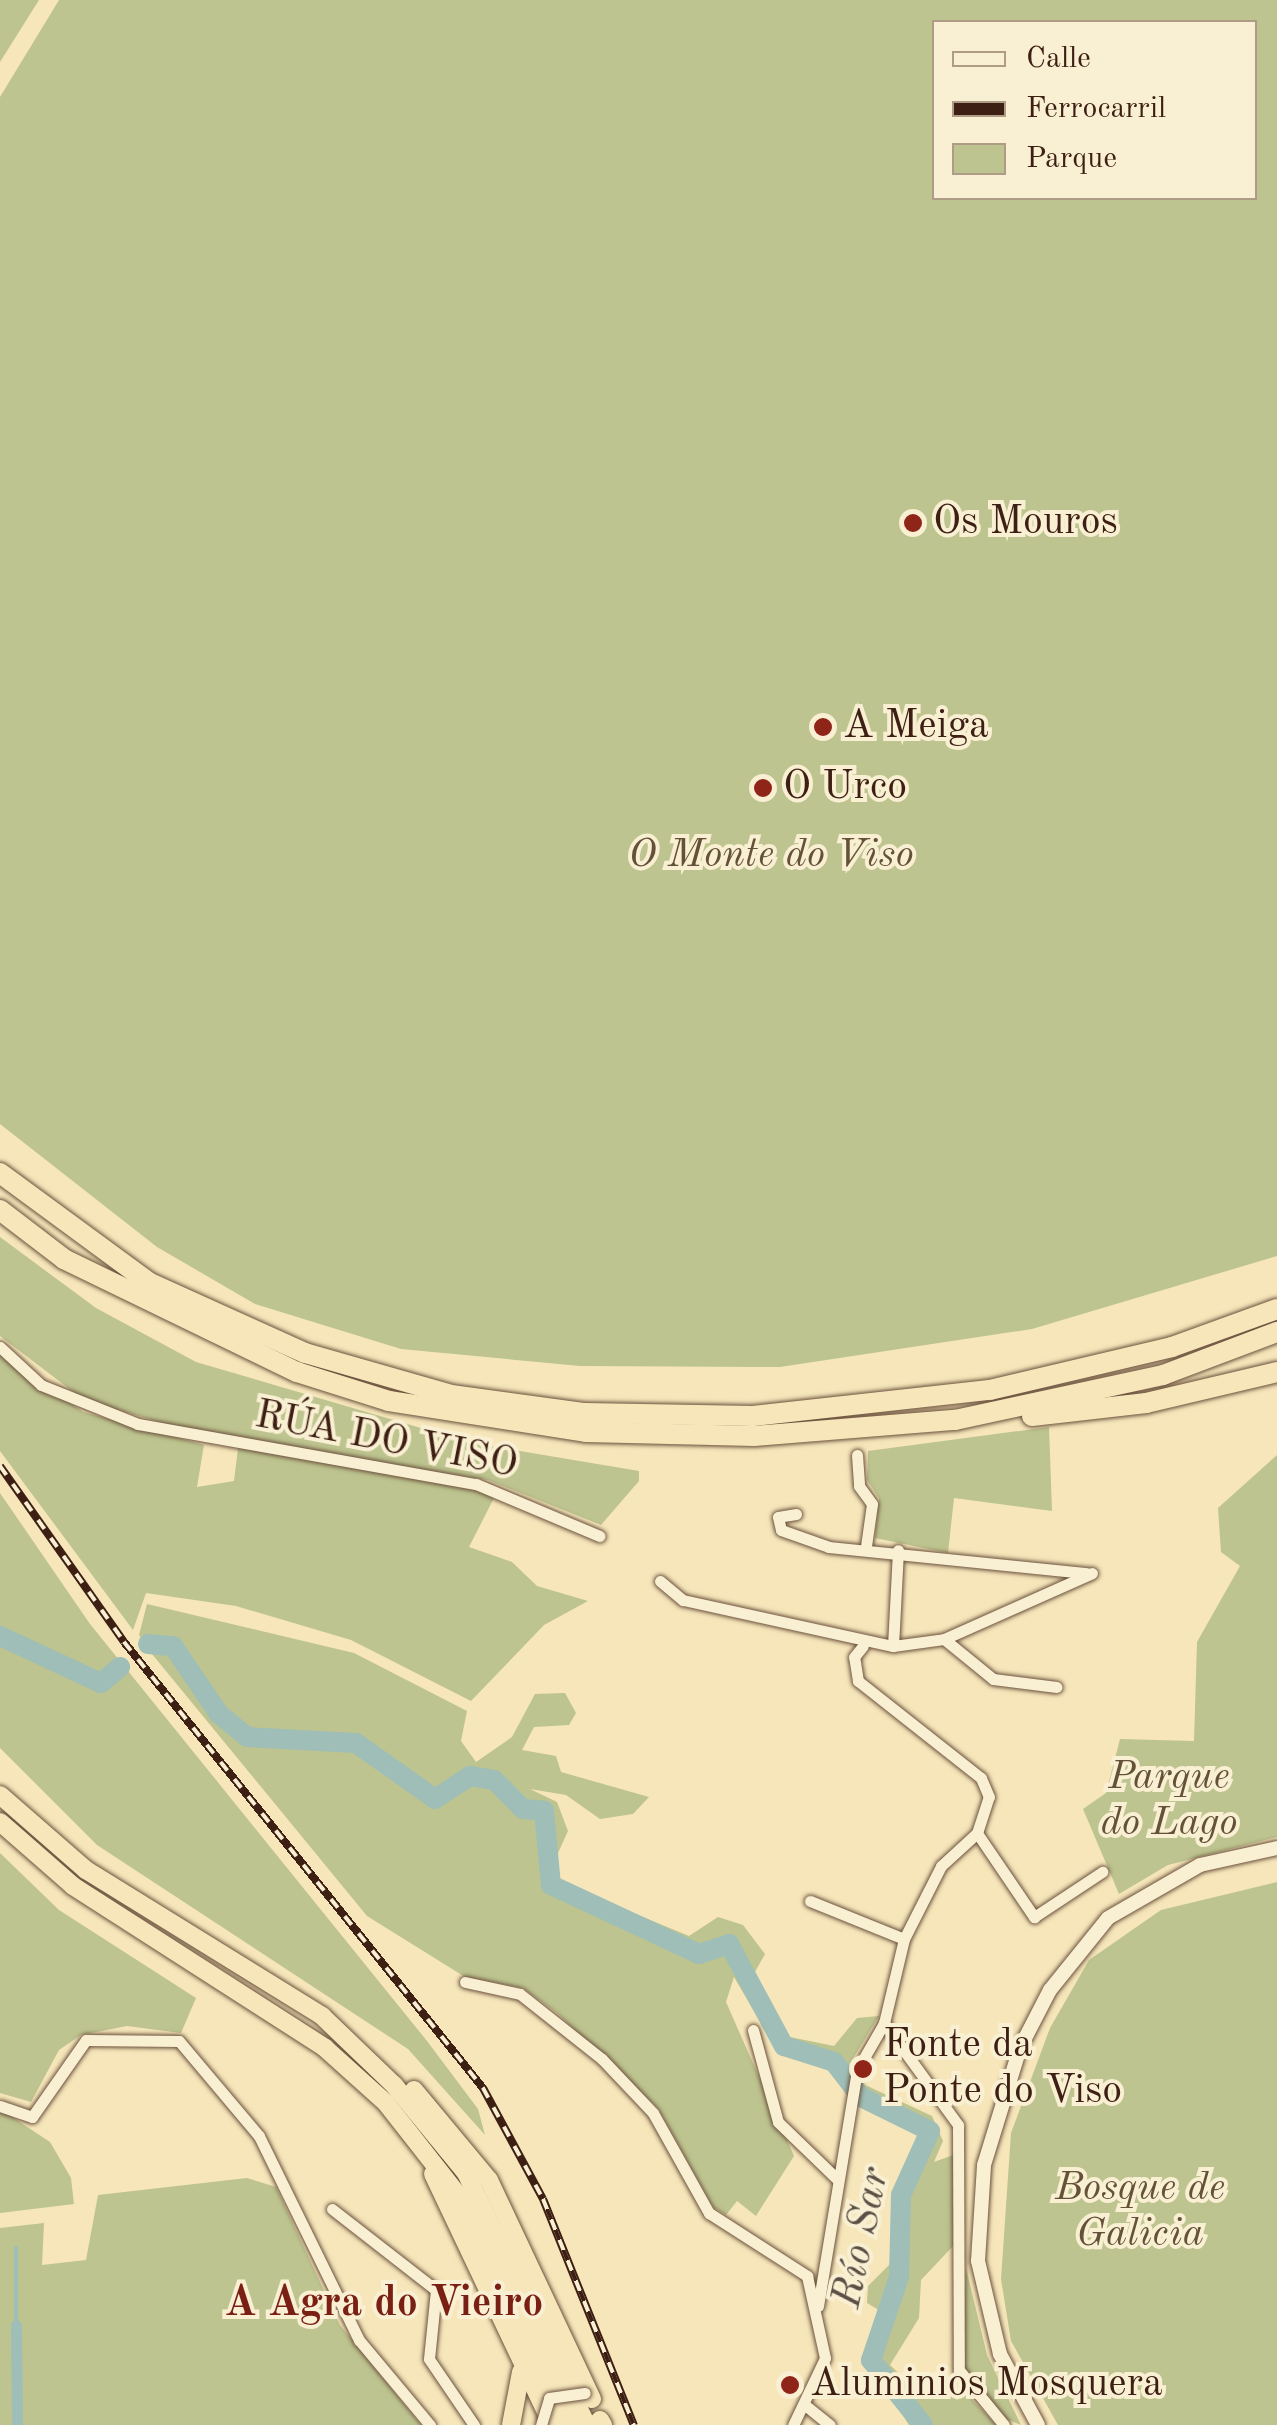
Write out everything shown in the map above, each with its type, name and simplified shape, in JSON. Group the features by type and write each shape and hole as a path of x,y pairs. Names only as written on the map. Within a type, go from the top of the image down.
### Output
{"highway":[{"path":"0,1173 150,1283 288,1346 451,1395 585,1413 771,1415 990,1390 1172,1347 1277,1309"},
{"path":"0,1210 64,1259 211,1337 390,1402 586,1432 754,1436 956,1420 1146,1403 1277,1372"},
{"path":"956,1420 1164,1374 1277,1332"},
{"path":"0,1795 86,1870 360,2039 451,2129 489,2180 554,2309 592,2399"},
{"path":"0,1822 73,1886 325,2048 386,2103 466,2205 569,2425"},
{"path":"322,2016 466,2173 597,2424"},
{"path":"386,2103 440,2186 519,2352 542,2422"},
{"path":"511,2425 524,2393 519,2352"}],"street":[{"name":"RÚA DO VISO","path":"0,1347 80,1404 212,1442 476,1484 600,1536"},
{"path":"857,1455 858,1486 872,1504 866,1546"},
{"path":"660,1582 683,1600 778,1626 838,1630 863,1646 893,1646 944,1639 1092,1573 1024,1572 898,1550 829,1547 781,1530 778,1517 796,1514"},
{"path":"893,1646 898,1550"},
{"path":"944,1639 992,1679 1056,1687"},
{"path":"793,2425 825,2358 818,2306 859,2063 884,2023 904,1939 941,1866 977,1834 986,1786 858,1681 854,1657 863,1646"},
{"path":"977,1834 1034,1917 1102,1872"},
{"path":"1038,2425 1000,2354 978,2261 984,2165 1020,2048 1050,1990 1108,1918 1200,1865 1277,1848"},
{"path":"810,1901 904,1939"},
{"path":"465,1982 520,1994 631,2085 709,2213 800,2268 818,2306"},
{"path":"884,2023 958,2125 958,2370 1004,2425"},
{"path":"753,2030 778,2122 837,2180"},
{"path":"0,2106 22,2117 37,2113 86,2040 179,2041 259,2136 359,2340 430,2425"},
{"path":"332,2209 436,2290 429,2359 474,2425"},
{"path":"542,2422 557,2392 592,2399 597,2424"},
{"path":"805,2405 830,2425"}],"green space":[{"path":"0,0 39,0 0,62"},
{"name":"O Monte do Viso","path":"59,0 1277,0 1277,1256 1032,1329 780,1367 580,1366 401,1349 255,1304 157,1247 0,1124 0,97"},
{"path":"0,1237 96,1308 196,1362 472,1443 639,1471 639,1481 601,1525 488,1480 215,1438 84,1400 0,1336"},
{"path":"0,1354 83,1412 204,1445 197,1487 234,1481 238,1448 483,1490 495,1496 469,1547 512,1562 537,1586 588,1601 544,1625 471,1701 351,1640 236,1606 146,1593 133,1630 0,1451"},
{"path":"1049,1427 1052,1511 954,1498 948,1553 875,1538 879,1498 867,1480 868,1451"},
{"name":"Parque do Lago","path":"1277,1455 1277,1837 1168,1865 1119,1894 1083,1809 1106,1793 1120,1739 1194,1741 1197,1642 1240,1566 1221,1552 1218,1508"},
{"path":"0,1493 90,1624 427,2041 478,2109 485,2135 408,2049 97,1845 0,1748"},
{"path":"147,1604 354,1653 467,1711 461,1741 476,1762 512,1737 535,1694 565,1693 576,1713 569,1725 534,1727 522,1750 556,1756 561,1772 649,1797 633,1814 600,1819 566,1795 530,1789 557,1802 568,1831 553,1864 556,1881 689,1936 718,1917 743,1925 765,1954 751,1979 790,2037 834,2046 857,2018 879,2016 851,2062 861,2083 932,2116 943,2141 934,2162 956,2154 954,2245 921,2280 919,2318 890,2365 924,2397 943,2385 957,2400 966,2393 996,2425 909,2425 867,2360 882,2312 867,2303 868,2286 890,2264 897,2193 924,2132 858,2100 834,2070 773,2044 734,1977 726,2002 794,2156 756,2216 737,2201 726,2215 713,2207 658,2108 557,2013 523,1988 465,1977 367,1916 152,1654 139,1635"},
{"path":"0,1853 59,1910 196,1998 181,2033 127,2026 81,2035 59,2050 31,2102 0,2093"},
{"name":"Bosque de Galicia","path":"1277,1882 1277,2425 1058,2425 1011,2341 1001,2279 1011,2133 1050,2028 1089,1960 1161,1910"},
{"path":"0,2109 50,2142 71,2178 74,2204 0,2213"},
{"path":"247,2178 276,2187 340,2325 421,2425 0,2425 0,2228 44,2223 42,2265 86,2260 98,2195"},
{"path":"966,2268 987,2355 1021,2425 1001,2417 961,2368"}],"waterway":[{"name":"Río Sar","path":"0,1636 101,1683 120,1667"},
{"name":"Río Sar","path":"148,1644 173,1646 219,1714 247,1737 356,1743 435,1799 470,1776 494,1780 523,1809 544,1811 551,1885 699,1954 729,1944 784,2046 834,2062 861,2097 930,2131 901,2195 899,2277 871,2360 923,2425"},
{"path":"16,2248 16,2325"},
{"path":"16,2325 17,2425"}],"railway":[{"path":"0,1466 124,1642 483,2088 543,2199 634,2425"}],"place":[{"name":"Os Mouros","path":"913,523"},
{"name":"A Meiga","path":"823,727"},
{"name":"O Urco","path":"763,788"},
{"name":"Fonte da Ponte do Viso","path":"863,2069"},
{"name":"Aluminios Mosquera","path":"790,2385"}],"district":[{"name":"A Agra do Vieiro","path":"384,2304"}]}
